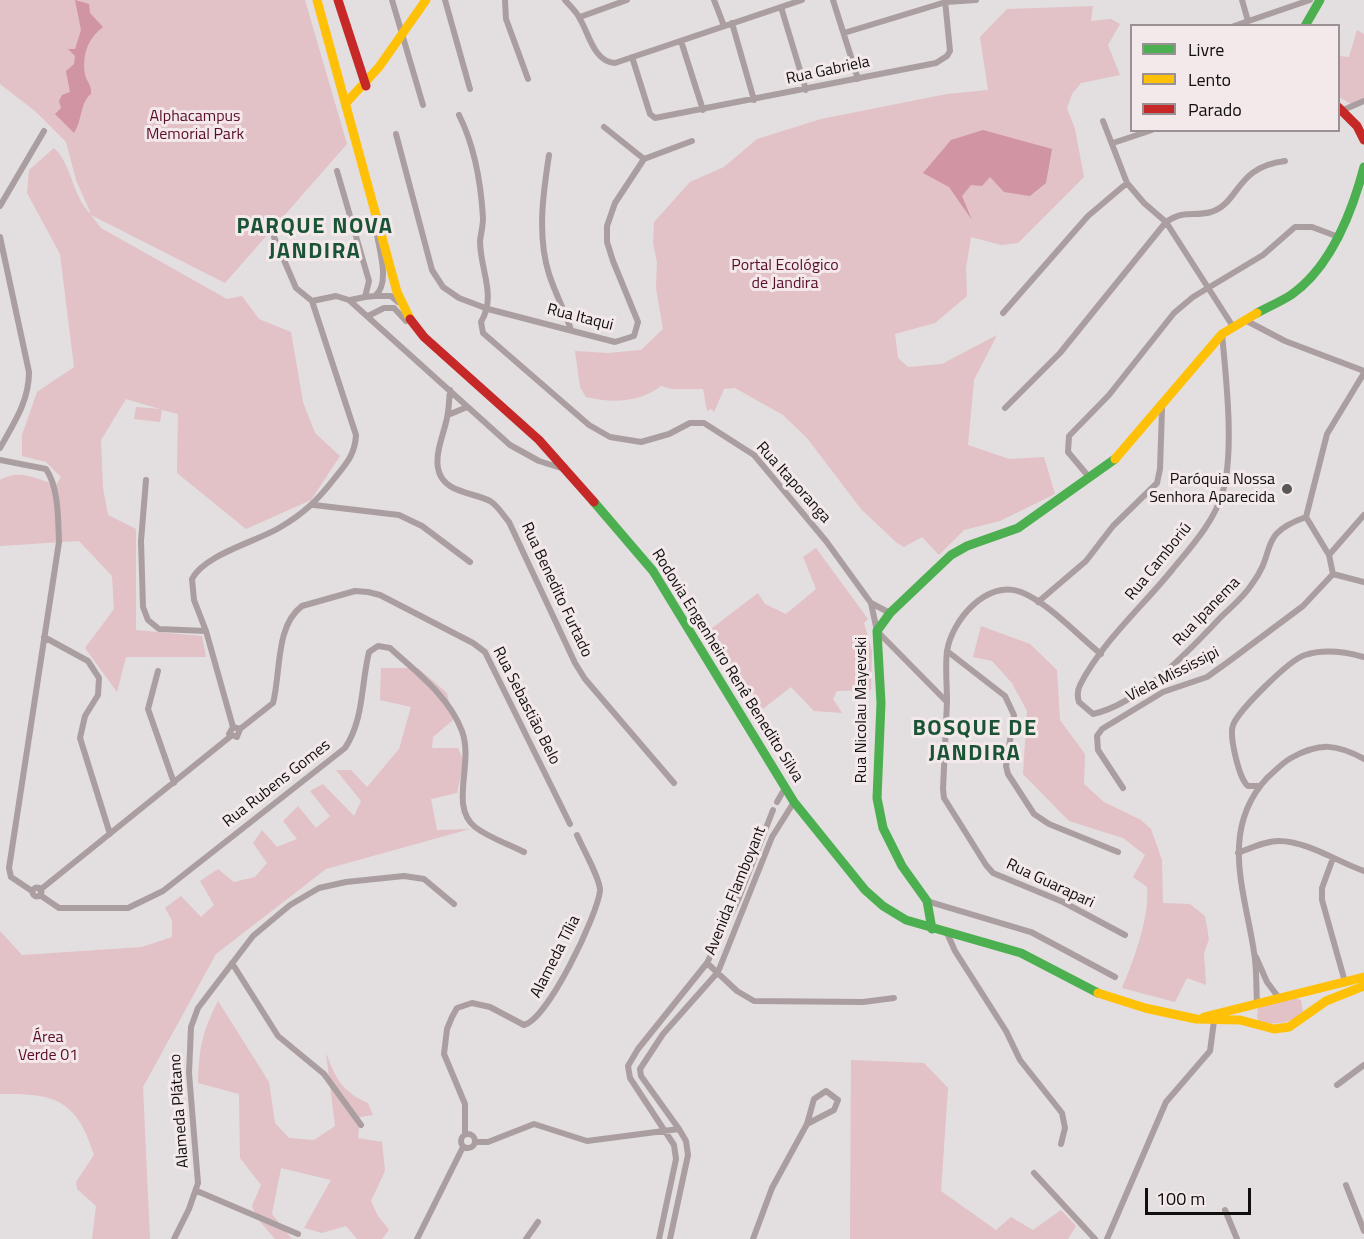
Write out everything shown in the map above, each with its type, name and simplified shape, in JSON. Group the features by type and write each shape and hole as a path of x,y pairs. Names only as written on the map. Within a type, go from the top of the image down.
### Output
{"main road":[{"name":"Rodovia Engenheiro Renê Benedito Silva","path":"318,0 397,292 407,315 437,350 522,422 633,545 653,571 794,802 828,847 877,901 906,920 1021,953 1095,992 1144,1008 1196,1019 1240,1020 1274,1029 1289,1027 1326,1000 1364,986"},
{"path":"338,0 366,86"},
{"path":"346,103 366,86 426,0"},
{"path":"1306,24 1320,0"},
{"path":"1341,108 1357,126 1364,140"},
{"path":"1232,325 1277,303 1302,286 1321,263 1336,236 1364,167"},
{"name":"Rua Nicolau Mayevski","path":"932,929 927,901 902,866 883,828 877,798 881,703 877,631 890,613 951,555 967,546 1018,528 1126,449 1232,325"},
{"path":"1196,1019 1364,977"},
{"path":"1299,993 1308,1002 1308,1015"},
{"path":"1257,1003 1253,1015 1261,1026"}],"street":[{"path":"392,0 423,105"},
{"path":"445,0 470,88"},
{"path":"506,0 506,19 528,79"},
{"path":"565,0 580,17 592,45 608,62 632,57 802,0"},
{"path":"580,17 627,0"},
{"path":"714,0 724,26"},
{"path":"833,0 858,79"},
{"path":"844,33 946,1 976,0"},
{"path":"1242,0 1248,21"},
{"path":"1240,24 1310,0"},
{"name":"Rua Gabriela","path":"632,57 650,114 655,118 703,110 936,63 947,56 950,51 946,1"},
{"path":"781,7 806,90"},
{"path":"732,23 754,100"},
{"path":"681,41 703,110"},
{"path":"1341,108 1364,101"},
{"path":"459,115 468,132 478,181 483,219 480,242 488,309"},
{"path":"1103,121 1127,183 1144,203 1166,222 1232,325"},
{"path":"604,127 644,159 692,141"},
{"path":"0,206 44,130"},
{"path":"1113,143 1146,132"},
{"name":"Rua Itaqui","path":"396,134 432,270 443,287 459,298 488,309 615,342 634,336 638,330 638,322 612,261 607,226 615,203 644,159"},
{"path":"549,155 542,206 543,244 549,274 571,330"},
{"path":"1005,408 1060,353 1166,222 1177,215 1188,212 1211,212 1228,200 1243,180 1255,169 1269,162 1285,161"},
{"path":"337,171 369,281 365,297"},
{"path":"1003,314 1080,225 1127,183"},
{"path":"375,213 383,280 381,290 375,296"},
{"path":"1089,477 1068,452 1069,436 1109,395 1173,313 1209,287 1263,255 1295,227 1312,226 1336,236"},
{"path":"0,237 29,372 29,389 0,448"},
{"path":"233,726 191,587 196,571 213,560 278,529 314,505 352,457 356,435 312,301 296,288 274,237"},
{"path":"312,301 336,296 349,300 510,445 538,461 565,470"},
{"path":"349,300 375,296 394,298 407,315"},
{"path":"368,316 384,308 394,308 415,333 437,350"},
{"name":"Rua Itaporanga","path":"488,309 481,322 483,333 589,425 610,437 641,442 669,434 690,423 704,423 754,455 826,541 871,603 877,631"},
{"path":"1245,320 1285,342 1364,372 1327,434 1306,517 1329,555 1333,574 1364,582"},
{"name":"Rua Camboriú","path":"1156,680 1110,708 1093,714 1085,710 1077,695 1079,686 1101,654 1214,515 1227,471 1227,407 1222,334"},
{"name":"Rua Benedito Furtado","path":"450,390 448,415 438,459 438,469 442,478 450,488 491,502 509,522 575,663 585,679 674,783"},
{"path":"448,415 468,407"},
{"path":"1038,602 1086,561 1113,526 1157,483 1160,469 1162,408"},
{"path":"0,460 40,466 49,473 53,486 59,542 9,868 10,878 32,891 35,888 40,892"},
{"path":"146,480 141,542 144,613 153,626 159,629 206,631"},
{"path":"314,505 399,515 422,526 470,562"},
{"path":"1329,555 1364,516"},
{"name":"Rua Ipanema","path":"1156,680 1172,668 1252,586 1264,563 1270,539 1280,528 1306,517"},
{"name":"Viela Mississipi","path":"1123,788 1098,750 1097,736 1102,729 1163,692 1207,677 1303,606 1333,574"},
{"path":"1101,654 1038,602 1020,592 1005,589 990,592 976,603 952,635 947,651 1005,696 1012,706 1014,715 1006,766 1008,774 1034,813 1049,824 1118,852"},
{"name":"Rua Sebastião Belo","path":"40,892 231,736 240,735 240,729 273,703 286,626 295,611 302,606 355,591 380,595 485,652 570,824"},
{"name":"Rua Itaporanga","path":"871,603 890,613"},
{"path":"877,631 947,702"},
{"path":"44,638 88,661 99,678 98,695 85,716 80,738 110,834"},
{"name":"Rua Rubens Gomes","path":"40,892 59,908 128,908 163,891 345,748 358,720 369,652 378,646 390,648 445,700 462,730 468,757 462,803 468,820 479,830 524,852"},
{"name":"Rua Guarapari","path":"947,651 943,789 945,798 986,866 1003,877 1063,902 1125,934"},
{"path":"1261,786 1248,786 1241,778 1232,734 1237,718 1279,673 1303,655 1322,652 1364,657"},
{"path":"158,671 148,709 174,783"},
{"path":"233,726 240,729"},
{"path":"231,736 229,731 233,726"},
{"path":"1257,1003 1255,954 1238,872 1242,820 1261,786 1289,759 1318,747 1334,746 1364,759"},
{"path":"777,802 785,788"},
{"name":"Avenida Flamboyant","path":"670,1239 688,1155 686,1141 641,1076 640,1069 663,1034 718,972 772,837 794,802"},
{"name":"Avenida Flamboyant","path":"659,1239 676,1159 674,1145 667,1131 630,1078 628,1066 638,1049 707,963 738,900 773,810"},
{"name":"Alameda Tília","path":"465,1134 465,1104 444,1054 447,1029 458,1008 465,1004 490,1007 524,1025 545,1009 576,952 600,889 578,835"},
{"path":"1238,853 1265,843 1280,841 1333,858 1364,871"},
{"path":"1333,858 1324,879 1322,900 1345,982"},
{"name":"Alameda Plátano","path":"174,1239 197,1191 197,1158 189,1073 191,1027 198,1008 232,963 267,923 290,905 320,888 346,882 404,876 424,879 454,904"},
{"path":"927,901 1031,932 1114,977"},
{"path":"947,932 955,951 1006,1030 1020,1060 1062,1113 1065,1128 1061,1144"},
{"path":"1255,954 1267,982 1279,998"},
{"path":"232,963 278,1036 324,1074 361,1125"},
{"path":"707,963 737,991 754,1001 863,1002 894,998"},
{"path":"1107,1239 1166,1102 1210,1051 1214,1021"},
{"path":"1337,1085 1364,1065"},
{"path":"753,1239 772,1188 807,1124 819,1093 826,1091 838,1100 834,1110 807,1124"},
{"path":"475,1142 488,1142 534,1124 587,1141 679,1129"},
{"path":"417,1239 463,1147 460,1140 465,1134 472,1135 475,1142"},
{"path":"463,1147 470,1148 475,1142"},
{"path":"1034,1173 1095,1239"},
{"path":"1346,1185 1364,1231"},
{"path":"197,1191 298,1234"},
{"path":"1225,1210 1237,1239"},
{"path":"526,1239 537,1222"}],"green space":[{"name":"Alphacampus Memorial Park","path":"0,0 305,0 347,144 225,283 91,215 101,228 227,299 242,296 259,319 291,332 303,402 315,433 340,456 311,500 246,529 177,473 178,414 162,410 160,422 134,419 136,407 160,409 126,399 101,440 103,488 108,515 136,529 136,630 202,636 206,657 126,657 117,692 85,648 114,609 112,576 79,541 0,546 0,480 21,475 56,485 61,477 46,462 22,456 22,435 37,392 74,367 60,254 27,193 29,170 54,148 65,164 80,199 91,214 76,180 66,142 35,111 0,84"},
{"name":"Portal Ecológico de Jandira","path":"1093,6 1091,21 1111,19 1120,24 1108,45 1120,75 1081,83 1072,94 1067,108 1075,129 1084,177 1018,243 1001,245 971,237 966,268 967,296 935,323 895,334 898,358 908,367 942,364 997,335 974,380 968,445 1009,459 1044,457 1055,494 1000,521 964,530 939,555 922,537 904,547 897,543 861,509 807,438 783,415 735,388 724,389 714,412 711,409 707,411 703,389 672,389 661,386 644,396 615,401 586,397 580,387 575,351 608,353 641,350 663,329 656,288 654,222 690,182 724,167 757,139 821,119 947,94 988,90 980,37 1007,9"},
{"path":"1357,30 1364,34 1364,99 1351,104 1340,98 1340,56 1349,57"},
{"path":"816,548 868,619 864,623 872,651 871,690 837,691 833,699 842,713 814,711 791,687 755,715 703,635 758,593 765,604 786,614 816,589 803,557"},
{"path":"981,626 1030,644 1057,670 1060,720 1085,754 1084,784 1104,802 1141,820 1151,829 1162,860 1163,903 1190,904 1205,916 1209,939 1204,953 1206,985 1187,978 1175,1002 1122,988 1144,924 1147,887 1133,877 1145,855 1123,838 1069,821 1023,774 1027,711 1012,683 992,661 973,657"},
{"name":"Área Verde 01","path":"381,668 418,668 447,693 453,720 433,737 432,748 458,748 464,762 457,793 431,799 437,830 470,829 326,869 216,954 143,1087 150,1239 92,1239 96,1206 77,1189 76,1182 94,1155 80,1122 61,1103 49,1098 35,1095 0,1094 0,931 22,955 142,947 172,937 172,920 165,908 181,896 201,917 214,905 200,881 218,869 234,882 255,877 267,863 253,843 262,830 277,847 297,839 283,821 298,806 316,828 330,816 310,791 323,784 354,816 361,801 336,770 351,770 367,787 399,749 411,707 380,700"},
{"path":"1294,998 1301,1000 1303,1012 1293,1019 1279,1023 1261,1023 1257,1018 1258,1007"},
{"path":"218,1001 269,1082 275,1123 289,1138 314,1140 335,1126 326,1053 345,1089 368,1103 373,1115 360,1117 358,1138 382,1142 385,1171 371,1201 378,1216 389,1230 382,1239 357,1239 346,1226 322,1233 304,1228 331,1180 281,1168 272,1214 292,1239 275,1239 256,1217 252,1206 261,1185 240,1158 239,1094 198,1083 202,1041"},
{"path":"851,1060 924,1063 948,1088 941,1191 996,1230 1011,1217 1033,1230 1061,1210 1076,1226 1068,1239 850,1239"}],"shaded area":[{"path":"75,0 89,4 90,13 103,27 89,42 85,55 85,75 91,94 85,102 74,133 55,114 61,108 59,101 62,95 70,92 66,71 74,64 75,56 68,49 75,49 81,30"},
{"path":"983,130 1052,149 1046,183 1030,196 1004,192 990,177 982,186 971,185 962,196 972,220 949,187 923,173 951,140"}],"traffic: fast":[{"path":"1306,24 1320,0"},
{"path":"1257,313 1291,295 1317,270 1338,238 1364,167"},
{"path":"932,929 927,901 902,866 883,828 877,798 881,703 877,631 890,613 951,555 967,546 1018,528 1115,459"},
{"path":"594,502 653,571 794,802 865,890 883,906 906,920 1021,953 1098,993"}],"traffic: slow":[{"path":"317,0 397,292 410,319"},
{"path":"346,103 379,67 426,0"},
{"path":"1115,459 1222,334 1257,313"},
{"path":"1204,1017 1364,977"},
{"path":"1098,993 1145,1008 1196,1019 1240,1020 1274,1029 1289,1027 1326,1001 1364,986"}],"traffic: jam":[{"path":"338,0 366,86"},
{"path":"1340,109 1357,126 1364,140"},
{"path":"410,319 424,337 539,440 594,502"}],"place":[{"name":"Paróquia Nossa Senhora Aparecida","path":"1287,489"}],"district":[{"name":"PARQUE NOVA JANDIRA","path":"315,240"},
{"name":"BOSQUE DE JANDIRA","path":"975,742"}]}
